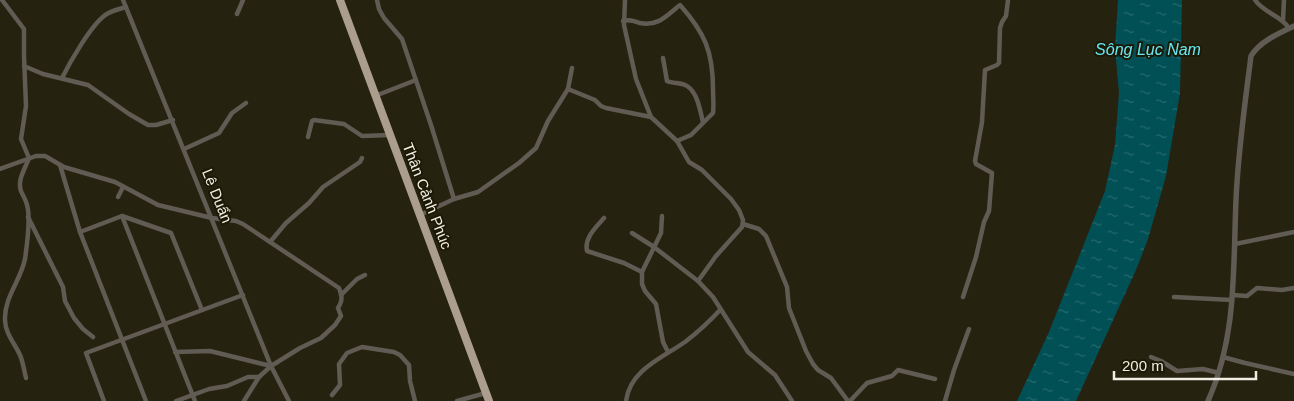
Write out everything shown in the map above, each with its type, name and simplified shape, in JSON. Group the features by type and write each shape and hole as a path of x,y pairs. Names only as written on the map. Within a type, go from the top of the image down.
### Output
{"highway":[{"name":"Thân Cảnh Phúc","path":"340,0 487,397"}],"street":[{"path":"2,0 24,29 26,106 21,139 29,158 20,179 20,187 28,205 28,216 23,266 9,296 5,323 20,357 26,378"},
{"name":"Lê Duẩn","path":"123,0 271,366 289,401"},
{"path":"237,14 243,0"},
{"path":"378,0 379,9 384,18 402,39 454,199"},
{"path":"624,0 623,21 636,79 651,116 677,141 689,162 702,170 731,199 739,210 743,224"},
{"path":"963,297 976,257 984,222 989,211 992,173 976,164 975,161 982,122 985,70 999,63 1000,28 1006,16 1008,0"},
{"path":"1208,401 1219,374 1232,297 1236,198 1251,56 1256,48 1291,27 1284,20 1260,6 1255,0"},
{"path":"1284,0 1284,20"},
{"path":"623,21 628,19 644,24 652,24 661,21 680,5 701,32 712,63 713,109 712,113 691,135 677,141"},
{"path":"62,78 72,59 100,19 108,13 126,7"},
{"path":"663,58 667,81 687,86 699,106 703,122"},
{"path":"24,66 43,74 88,85 128,114 148,124 156,125 172,120"},
{"path":"420,214 454,199 478,192 536,148 548,121 568,88 572,68"},
{"path":"375,96 416,80"},
{"path":"568,88 595,100 606,108 651,116"},
{"path":"184,149 219,133 232,113 246,103"},
{"path":"308,137 312,121 314,120 344,124 362,136 390,135"},
{"path":"0,169 29,158 45,156 60,165 123,187 158,205 212,218 228,219 243,224 339,288 342,301 338,308 341,316 335,325 321,338 300,348 271,366 259,377 244,401"},
{"path":"270,242 286,223 323,188 360,162 362,158"},
{"path":"60,165 80,232 146,401"},
{"path":"118,198 123,187"},
{"path":"28,216 63,287 65,302 74,318 93,337"},
{"path":"80,232 122,216 171,233 202,310"},
{"path":"122,216 195,401"},
{"path":"662,216 661,233 642,272 642,284 645,291 656,304 663,342 668,352"},
{"path":"604,218 592,232 586,247 587,251 624,262 642,272"},
{"path":"698,282 716,256 743,224"},
{"path":"743,224 759,229 766,236 787,287 789,308 806,351 818,370 831,378 849,401 866,383 892,376 898,370 935,379"},
{"path":"1235,244 1294,232"},
{"path":"632,234 654,247 698,282 713,297 748,352 775,375 792,401"},
{"path":"341,295 357,279 366,275"},
{"path":"1174,297 1247,296 1260,287 1282,290 1294,288"},
{"path":"104,401 86,353 243,295"},
{"path":"626,401 630,384 642,370 705,326 720,310"},
{"path":"945,401 969,328"},
{"path":"332,395 340,385 338,367 342,359 347,353 362,347 394,352 406,360 410,365 410,382 414,401"},
{"path":"175,352 210,351 271,366"},
{"path":"1223,356 1294,374"},
{"path":"1151,357 1177,371 1203,370 1219,374"},
{"path":"176,401 208,389 227,386 248,377 259,377"},
{"path":"457,401 487,397"}],"water":[{"name":"Sông Lục Nam","path":"1118,0 1182,0 1180,93 1166,176 1148,239 1136,270 1076,401 1017,401 1049,332 1105,191 1115,145 1119,93 1115,48"}]}
